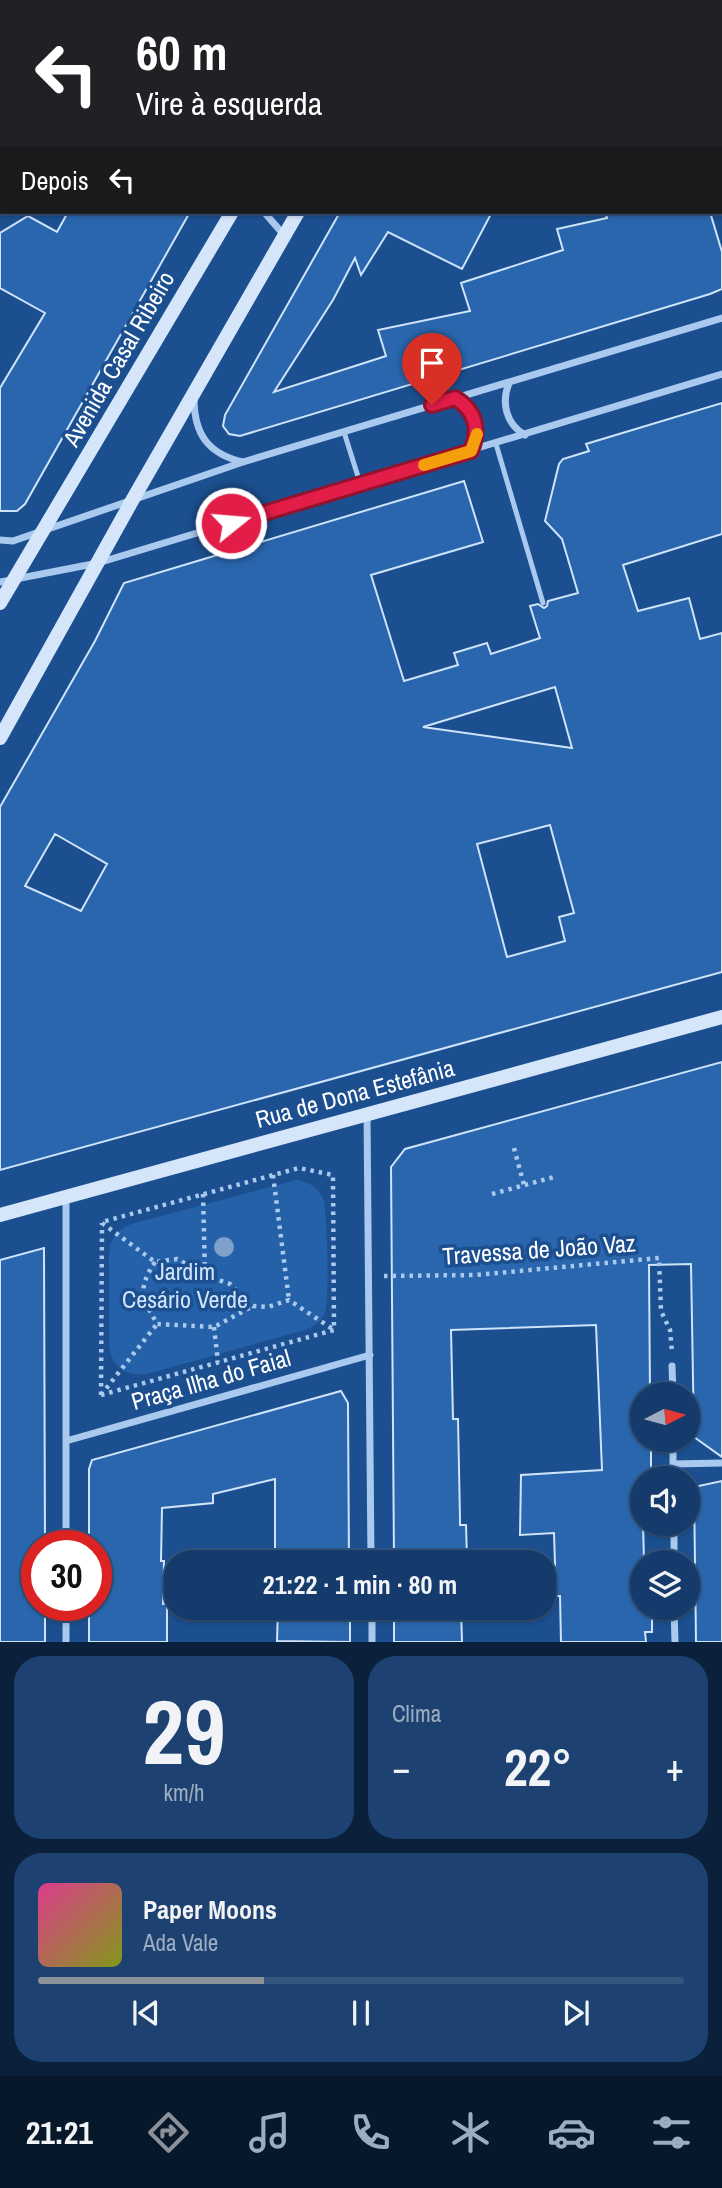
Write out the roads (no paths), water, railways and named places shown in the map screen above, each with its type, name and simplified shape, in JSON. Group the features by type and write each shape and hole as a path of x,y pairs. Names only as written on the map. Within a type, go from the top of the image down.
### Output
{"street":[{"name":"Avenida Casal Ribeiro","path":"0,603 6,581 44,528 231,214"},
{"path":"266,214 285,236"},
{"path":"0,738 133,499 297,214"},
{"path":"0,540 13,541 44,528 243,462 722,318"},
{"path":"6,581 98,563 722,374"},
{"path":"509,383 504,401 506,411 516,430 525,435"},
{"path":"194,392 194,412 199,430 210,449 225,458 243,462"},
{"path":"455,398 467,405 477,428 477,438 471,451"},
{"name":"Rua de Dona Estefânia","path":"0,1215 722,1017"},
{"path":"367,1114 371,1550"},
{"path":"66,1197 66,1530"},
{"name":"Praça Ilha do Faial","path":"66,1441 370,1355"},
{"path":"672,1366 673,1382"},
{"path":"673,1452 673,1464 722,1463"},
{"path":"372,1620 372,1642"},
{"path":"674,1620 675,1642"},
{"path":"66,1621 66,1642"}],"lane":[{"path":"344,432 360,483"},
{"path":"496,444 543,603"}],"park label":[{"name":"Jardim Cesário Verde","path":"185,1286"}]}
